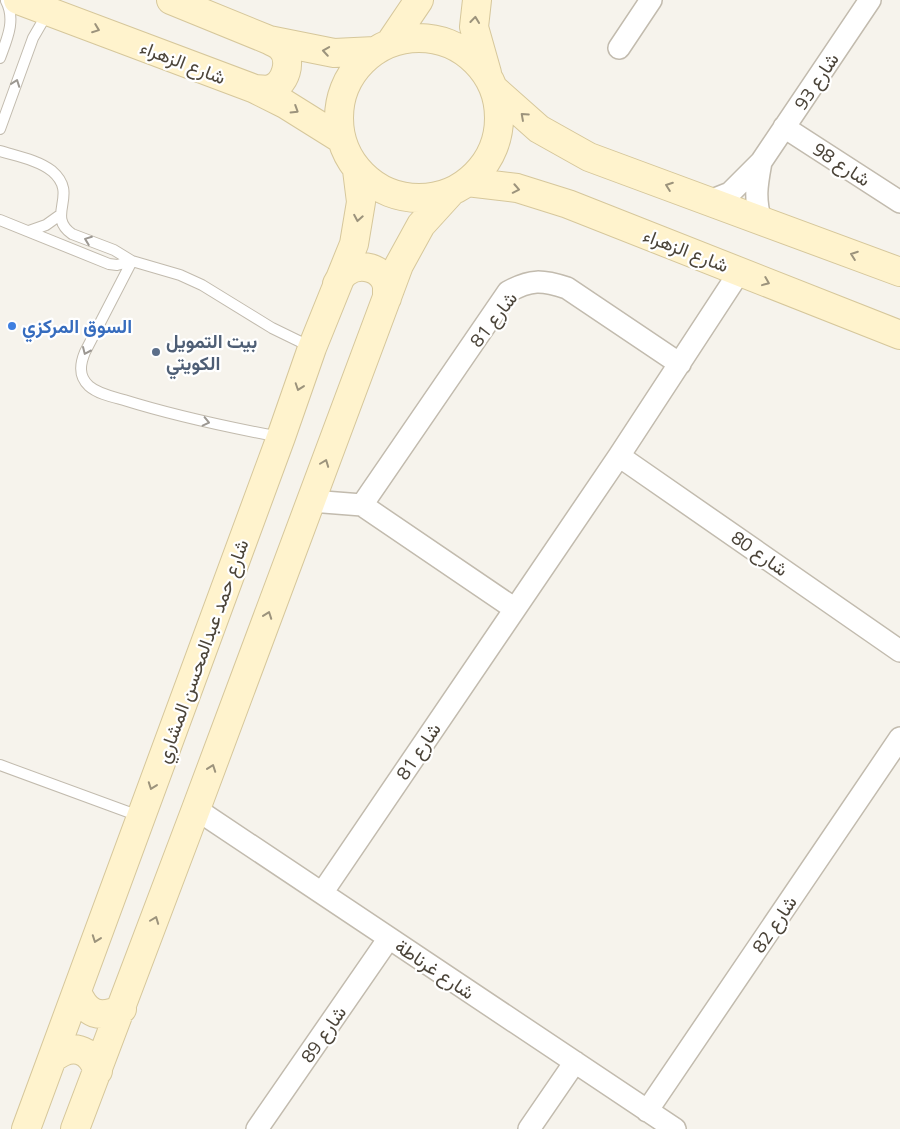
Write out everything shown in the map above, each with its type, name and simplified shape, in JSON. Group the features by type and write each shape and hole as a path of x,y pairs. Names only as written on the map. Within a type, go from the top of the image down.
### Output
{"street":[{"name":"شارع الزهراء","path":"18,0 255,89 285,104 341,138"},
{"path":"171,0 270,40 281,47 286,58 286,72 280,83 268,90 255,89"},
{"path":"419,0 382,47 362,62 349,78 342,97 339,118 341,138 357,170 378,188 405,198 433,197 459,187"},
{"path":"75,1129 122,1008 399,265 421,225 459,187 481,170 493,150 499,129 499,106 474,27 478,0"},
{"path":"619,48 651,0"},
{"name":"شارع 93","path":"710,202 730,193 762,162 870,0"},
{"path":"270,40 334,53 382,47 406,38 431,38 455,46 475,60 490,81 539,129 589,156 900,272"},
{"name":"شارع 98","path":"784,127 900,202"},
{"name":"شارع 93","path":"761,221 756,205 757,184 762,162"},
{"name":"شارع حمد عبدالمحسن المشاري","path":"26,1129 312,348 354,244 361,202 357,170"},
{"name":"شارع الزهراء","path":"459,187 517,188 568,204 900,334"},
{"path":"337,284 344,273 355,266 369,266 380,273 384,279 387,285 387,298"},
{"name":"شارع 81","path":"322,893 620,456 740,271"},
{"name":"شارع 81","path":"362,505 508,292 521,284 534,281 550,282 567,288 680,364"},
{"name":"شارع 80","path":"620,456 900,650"},
{"path":"310,501 362,505 515,609"},
{"name":"شارع 82","path":"648,1111 900,738"},
{"name":"شارع غرناطة","path":"196,809 675,1129"},
{"name":"شارع 89","path":"257,1129 389,938"},
{"path":"77,992 83,1005 94,1013 109,1014 122,1008"},
{"path":"53,1058 61,1051 70,1048 80,1050 89,1054 95,1061 98,1071"},
{"path":"529,1129 575,1062"}],"lane":[{"path":"0,58 10,31 11,20 11,10 5,0"},
{"path":"0,129 33,38 44,19 57,14"},
{"path":"1,148 45,167 58,178 65,198 60,215 61,221 66,230 72,234 114,250 132,261 180,275 202,285 267,325 312,348"},
{"path":"29,230 46,225 60,215"},
{"path":"0,220 29,230 85,256 109,264 117,265 132,261"},
{"path":"132,261 80,364 81,376 89,386 101,393 190,419 281,437"},
{"path":"0,765 140,816"}],"place":[{"name":"السوق المركزي","path":"12,326"},
{"name":"بيت التمويل الكويتي","path":"156,352"}]}
